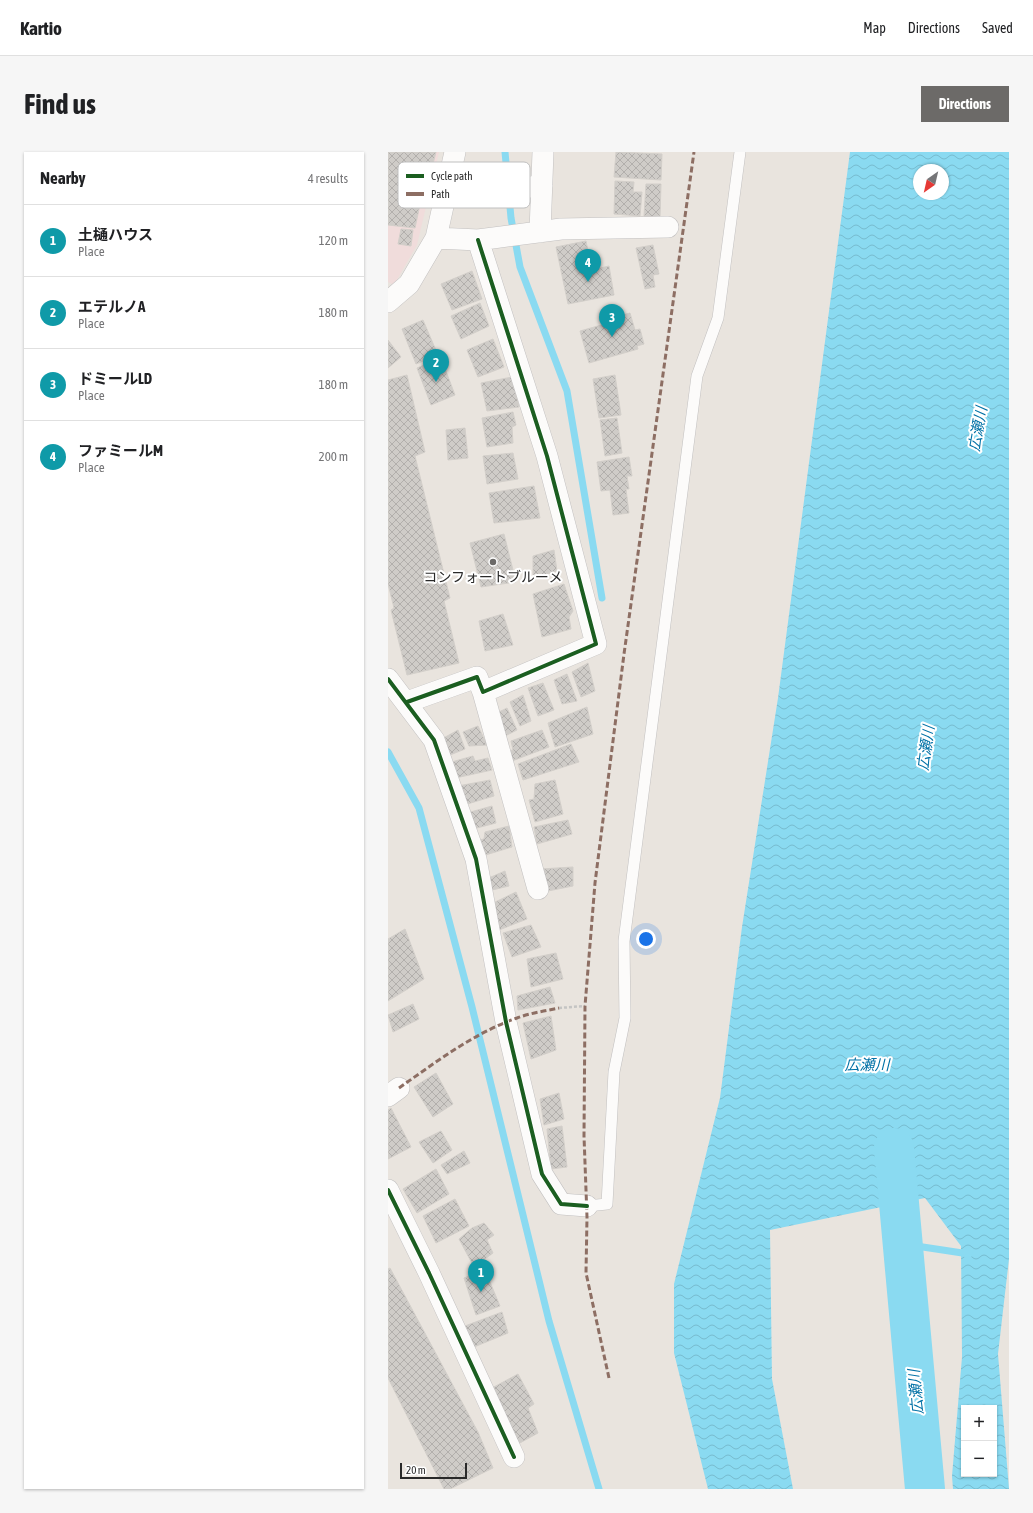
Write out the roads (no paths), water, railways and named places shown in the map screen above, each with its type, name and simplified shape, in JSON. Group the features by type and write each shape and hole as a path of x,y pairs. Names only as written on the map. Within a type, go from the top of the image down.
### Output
{"street":[{"path":"453,162 455,152"},
{"path":"533,233 542,186 543,152"},
{"path":"530,187 542,186"},
{"path":"388,302 409,284 436,238 443,208"},
{"path":"436,238 486,240 561,229 668,227"},
{"path":"483,692 596,644 547,456 486,240"},
{"path":"407,702 477,677 483,692 538,889"},
{"path":"388,679 407,702 434,740 476,859 506,1022 542,1174 561,1204 587,1206"},
{"path":"388,1190 429,1273 514,1457"}],"lane":[{"path":"587,1206 607,1204 614,1072 625,1018 624,941 697,376 718,318 740,152"}],"water":[{"name":"広瀬川","path":"850,152 1009,152 1009,1259 998,1354 1009,1489 953,1489 952,1476 962,1357 961,1246 925,1198 770,1230 772,1379 793,1489 708,1489 674,1353 674,1284 720,1098 742,927 778,698"}],"waterway":[{"path":"505,152 506,162"},
{"path":"510,208 520,267 567,391 602,598"},
{"path":"388,752 419,808 472,1007 549,1321 599,1489"},
{"name":"広瀬川","path":"894,1148 925,1489"},
{"path":"903,1244 969,1254"}],"place":[{"name":"ファミールM","path":"588,282"},
{"name":"ドミールLD","path":"612,337"},
{"name":"エテルノA","path":"436,382"},
{"name":"コンフォートブルーメ","path":"493,562"},
{"name":"土樋ハウス","path":"481,1292"}]}
